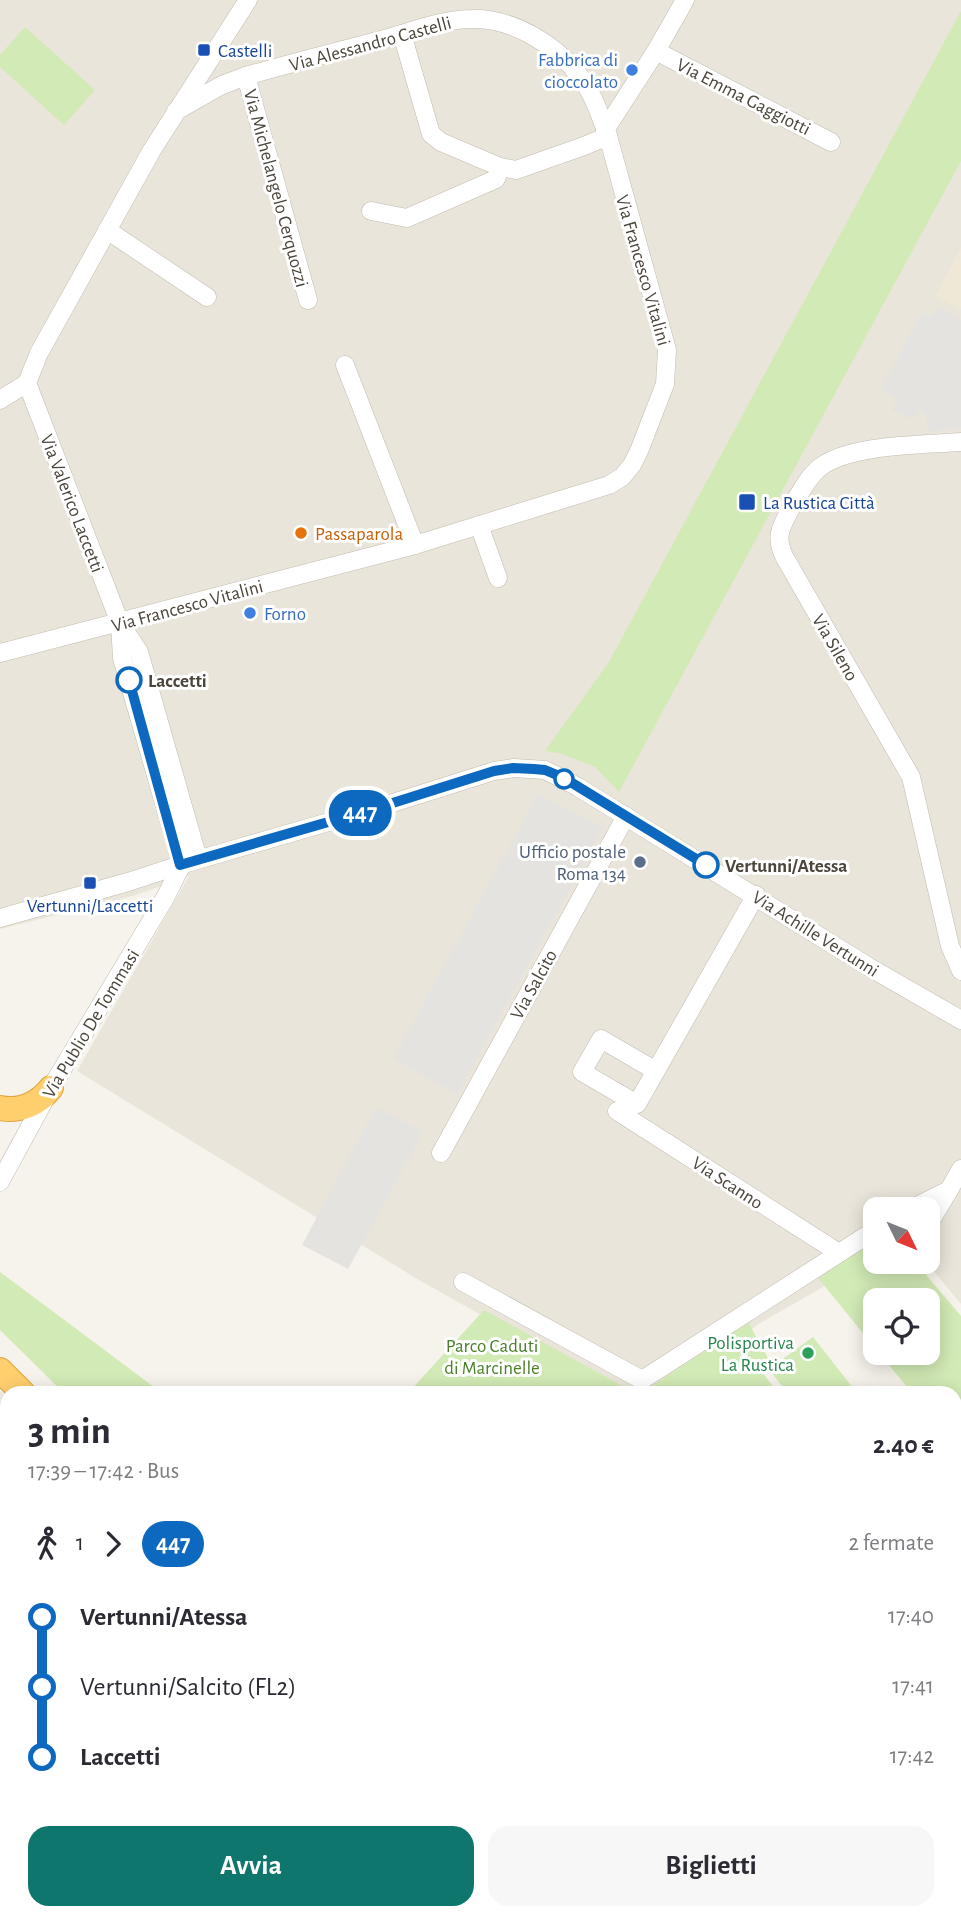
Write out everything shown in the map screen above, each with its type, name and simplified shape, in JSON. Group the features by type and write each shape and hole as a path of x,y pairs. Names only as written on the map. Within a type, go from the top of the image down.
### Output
{"highway":[{"path":"0,1108 22,1108 36,1101 51,1088"},
{"path":"0,1370 16,1386"}],"street":[{"path":"0,400 27,383 39,352 107,230 176,111 248,0"},
{"path":"402,34 431,134 441,142 500,167 516,170 607,133 685,0"},
{"name":"Via Alessandro Castelli","path":"176,111 222,85 246,76 446,22 474,19 494,21 528,34 554,50 582,78 607,133"},
{"name":"Via Emma Gaggiotti","path":"656,51 831,142"},
{"name":"Via Michelangelo Cerquozzi","path":"246,76 308,300"},
{"name":"Via Francesco Vitalini","path":"0,653 415,545 609,485 619,479 636,458 661,395 667,372 667,350 607,133"},
{"path":"371,211 407,218 496,179 500,167"},
{"path":"107,230 207,297"},
{"path":"345,365 415,545"},
{"name":"Via Valerico Laccetti","path":"27,383 120,622 168,782 198,859"},
{"name":"Via Sileno","path":"961,442 869,450 828,462 814,473 803,488 783,524 778,540 785,558 911,777 947,934 961,971"},
{"path":"479,526 498,578"},
{"name":"Via Achille Vertunni","path":"0,918 140,879 198,859 504,769 534,769 554,773 869,967 961,1020"},
{"name":"Via Valerico Laccetti","path":"168,782 180,865"},
{"name":"Via Salcito","path":"440,1153 626,816"},
{"name":"Via Publio De Tommasi","path":"0,1182 51,1088 164,898 180,865"},
{"path":"656,1071 756,895"},
{"name":"Via Scanno","path":"617,1111 839,1253"},
{"path":"940,1205 961,1169"},
{"path":"935,1197 949,1190"},
{"path":"463,1282 642,1380 863,1238"}],"shaded area":[{"path":"0,0 961,0 961,1304 936,1274 940,1274 940,1197 863,1197 863,1264 762,1322 664,1386 608,1386 419,1280 77,1071 189,876 133,896 0,929"},
{"path":"961,248 961,309 935,296"},
{"path":"937,307 961,320 961,428 928,432 926,414 919,410 913,420 892,410 897,399 881,389 921,313 931,317"},
{"path":"538,794 603,828 457,1094 393,1059"},
{"path":"376,1107 423,1132 348,1269 302,1245"}],"green space":[{"path":"961,11 961,161 619,792 595,767 559,753 545,751 609,662"},
{"path":"25,27 95,90 64,125 0,67 0,55"},
{"path":"863,1248 863,1274 925,1274 937,1288 863,1288 863,1333 818,1278"},
{"path":"0,1272 153,1386 57,1386 0,1330"},
{"path":"940,1291 961,1316 961,1386 906,1386 889,1365 940,1365"},
{"name":"Parco Caduti di Marcinelle","path":"484,1310 623,1386 414,1386"},
{"name":"Parco Caduti di Marcinelle","path":"748,1322 769,1360 759,1368 773,1386 652,1386"},
{"name":"Polisportiva La Rustica","path":"813,1337 852,1386 782,1386 769,1369"}],"bus line":[{"name":"447","path":"129,680 180,865 494,771 524,768 545,770 564,778 706,865"}],"place":[{"name":"Castelli","path":"204,50"},
{"name":"Fabbrica di cioccolato","path":"632,70"},
{"name":"La Rustica Città","path":"747,502"},
{"name":"Passaparola","path":"301,533"},
{"name":"Forno","path":"250,613"},
{"name":"Laccetti","path":"129,680"},
{"name":"Ufficio postale Roma 134","path":"640,862"},
{"name":"Vertunni/Atessa","path":"706,865"},
{"name":"Vertunni/Laccetti","path":"90,883"},
{"name":"Polisportiva La Rustica","path":"808,1353"}]}
